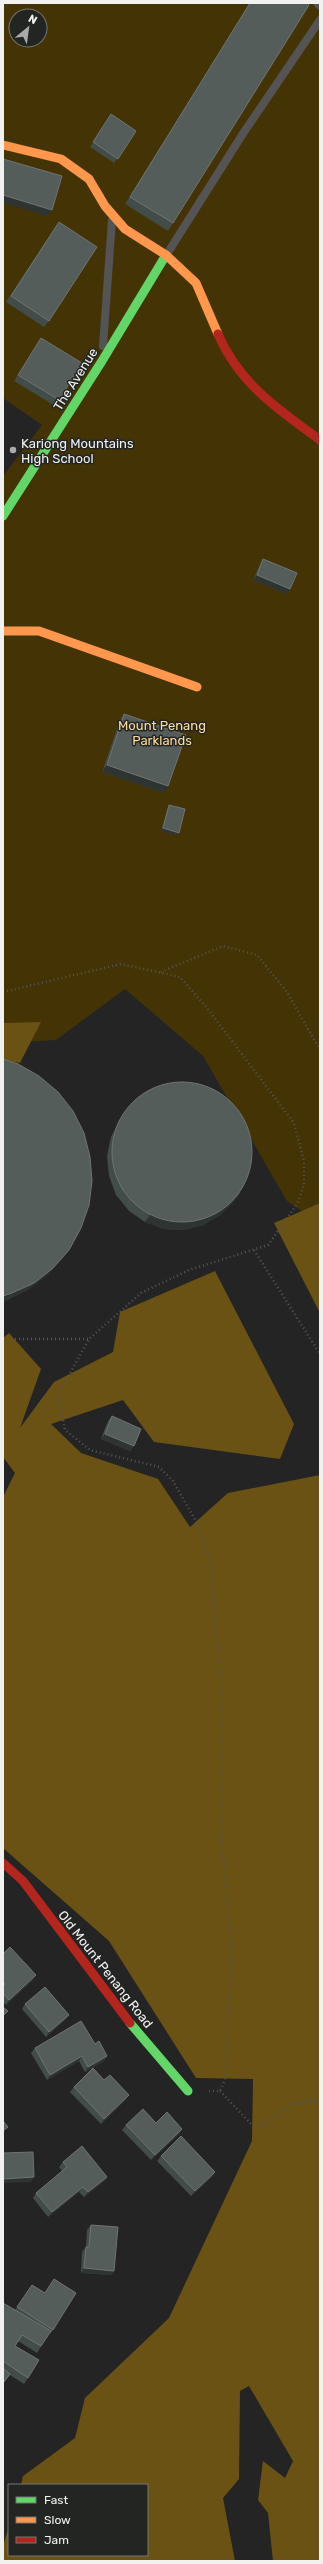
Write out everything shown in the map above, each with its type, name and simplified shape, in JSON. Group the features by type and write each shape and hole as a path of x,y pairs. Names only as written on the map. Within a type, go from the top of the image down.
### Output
{"street":[{"path":"3,145 61,159 89,179 112,214 125,229 166,255 196,283 226,355 266,401 320,440"},
{"name":"The Avenue","path":"3,516 102,361 166,255"},
{"path":"3,631 39,631 197,687"},
{"name":"Old Mount Penang Road","path":"3,1863 23,1881 126,2018 188,2091"}],"lane":[{"path":"317,3 320,6"},
{"path":"166,255 244,132 320,20"},
{"path":"102,361 112,214"}],"path":[{"path":"161,973 223,946 257,954 286,992 320,1050"},
{"path":"3,992 121,964 180,977 207,1008 294,1123 304,1161 304,1185 298,1204 268,1245 189,1270 141,1293 89,1339 58,1395 64,1430 90,1450 159,1467 173,1481 197,1523 210,1560 221,1684 221,1834 232,1950 226,2077 220,2091"},
{"path":"254,1250 320,1354"},
{"path":"3,1338 89,1339"},
{"path":"188,2091 220,2091 253,2126 261,2126 293,2104 320,2100"}],"green space":[{"name":"Mount Penang Parklands","path":"3,3 320,3 320,1203 302,1211 287,1201 203,1056 125,989 56,1040 3,1043 3,476 42,425 3,398"}],"shaded area":[{"path":"41,1022 20,1063 3,1060 3,1023"},
{"path":"320,1203 320,1313 274,1223"},
{"path":"215,1271 294,1424 280,1459 154,1442 123,1400 51,1424 81,1453 158,1479 190,1527 228,1493 320,1475 320,2561 273,2561 268,2513 258,2500 263,2461 285,2478 293,2461 249,2386 240,2391 239,2479 223,2498 235,2561 3,2561 3,2546 8,2529 8,2556 148,2556 148,2484 21,2484 23,2476 75,2438 85,2398 169,2318 252,2141 253,2079 196,2078 109,1941 3,1848 3,1497 15,1473 3,1457 3,1338 9,1333 41,1369 20,1428 54,1382 113,1352 120,1312"}],"building":[{"path":"250,3 306,3 309,5 173,223 130,197"},
{"path":"111,114 136,131 118,159 93,142"},
{"path":"3,159 62,176 52,210 3,195"},
{"path":"59,222 97,247 49,321 11,296"},
{"path":"41,338 82,363 59,400 18,375"},
{"path":"263,559 297,573 290,589 257,575"},
{"path":"124,714 186,735 168,786 107,765"},
{"path":"169,805 185,809 179,833 163,828"},
{"path":"3,1059 18,1064 39,1076 58,1092 73,1111 84,1133 90,1157 92,1181 89,1205 81,1228 69,1250 53,1268 34,1283 3,1296"},
{"path":"182,1082 202,1085 209,1088 221,1094 236,1108 249,1132 252,1152 249,1172 246,1179 240,1191 226,1206 202,1219 182,1222 162,1219 155,1216 143,1210 128,1196 115,1172 112,1152 115,1132 118,1125 124,1113 138,1098 162,1085"},
{"path":"112,1416 141,1429 134,1446 105,1434"},
{"path":"10,1947 36,1975 9,2000 3,1993 3,1986 5,1984 3,1982 3,1954"},
{"path":"45,1987 69,2015 49,2032 25,2004"},
{"path":"3,2007 8,2011 3,2016"},
{"path":"81,2021 95,2044 99,2041 107,2056 88,2067 82,2056 50,2075 35,2048"},
{"path":"93,2068 104,2080 110,2075 129,2095 104,2119 74,2087"},
{"path":"143,2109 156,2123 167,2112 182,2129 155,2155 126,2125"},
{"path":"3,2121 8,2127 3,2131"},
{"path":"181,2136 215,2172 195,2191 161,2156"},
{"path":"82,2146 107,2177 88,2192 83,2187 52,2212 36,2193 67,2167 63,2162"},
{"path":"33,2152 34,2177 3,2179 3,2153"},
{"path":"91,2225 118,2227 114,2271 84,2268 86,2247 89,2247"},
{"path":"54,2279 76,2293 53,2330 17,2307 32,2285 45,2293"},
{"path":"3,2303 51,2331 41,2346 22,2335 15,2346 39,2360 28,2378 3,2361"},
{"path":"3,2368 10,2374 3,2383"}],"traffic: fast":[{"path":"3,516 102,361 166,255"},
{"path":"130,2023 188,2091"}],"traffic: slow":[{"path":"3,145 61,159 89,179 105,206 125,229 166,255 196,283 218,334"},
{"path":"3,631 39,631 197,687"}],"traffic: jam":[{"path":"218,334 237,367 248,381 274,406 320,440"},
{"path":"3,1863 23,1881 130,2023"}],"place":[{"name":"Kariong Mountains High School","path":"13,450"}]}
